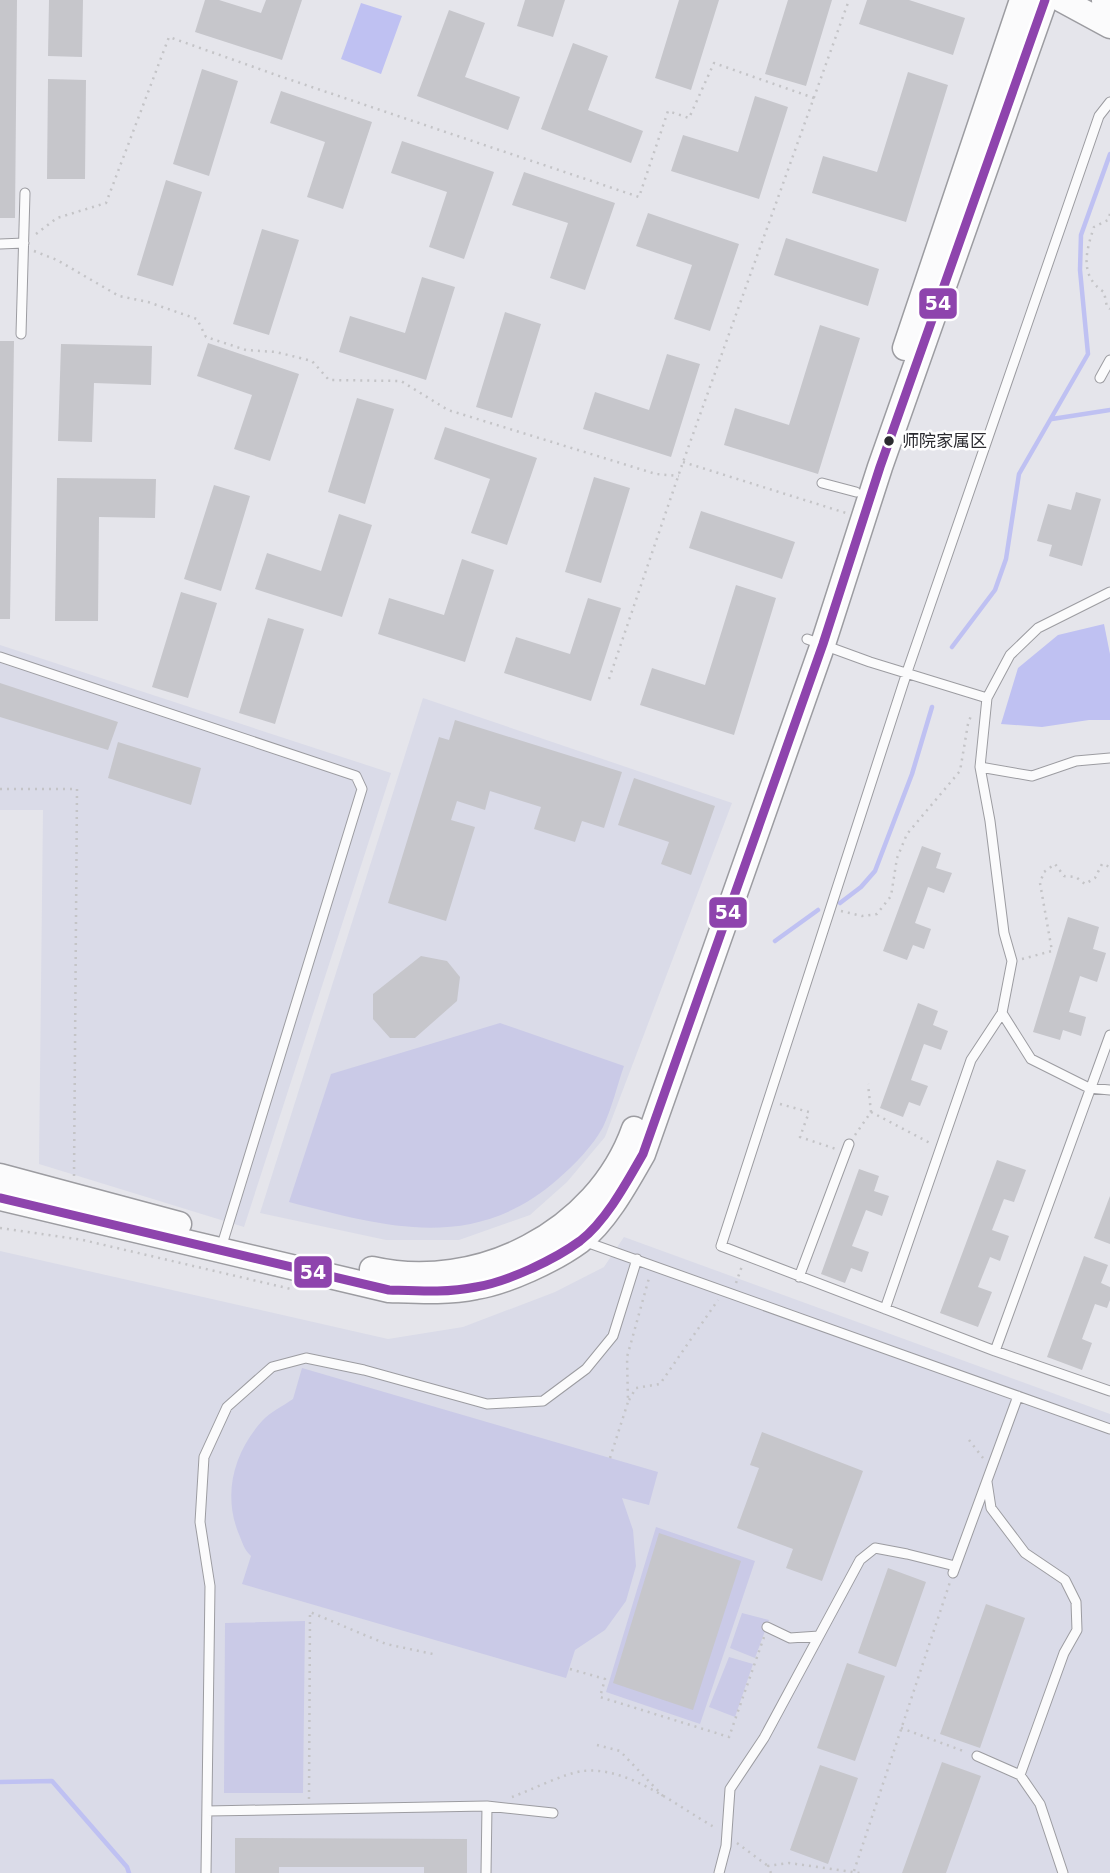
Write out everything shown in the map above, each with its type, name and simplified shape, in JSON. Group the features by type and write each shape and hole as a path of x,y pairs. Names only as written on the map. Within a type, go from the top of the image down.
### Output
{"street":[{"path":"0,1176 74,1196 222,1244 389,1290 434,1292 478,1287 519,1273 581,1240 617,1199 643,1154 815,642 852,503 1022,0"},
{"path":"0,1198 222,1244 391,1273 435,1274 474,1269 550,1234 573,1219 604,1186 628,1146 880,467 1045,0"},
{"path":"1062,0 1110,26"},
{"path":"1104,0 1110,3"}],"lane":[{"path":"1110,102 1099,116 906,672 720,1246 995,1351 1110,1391"},
{"path":"21,334 25,193"},
{"path":"0,244 24,243"},
{"path":"1100,378 1110,360"},
{"path":"822,482 852,503"},
{"path":"886,1309 971,1060 1002,1013 1012,961 1004,933 990,821 980,767 986,700 1010,655 1038,628 1110,592"},
{"path":"815,642 986,700"},
{"path":"0,657 356,776 362,789 222,1244"},
{"path":"980,767 1032,776 1076,761 1110,758"},
{"path":"1002,1013 1031,1059 1089,1088 1110,1090"},
{"path":"995,1351 1110,1035"},
{"path":"799,1277 847,1148"},
{"path":"581,1240 1110,1429"},
{"path":"206,1873 210,1586 200,1522 204,1457 227,1407 272,1367 306,1358 364,1370 488,1404 543,1401 586,1369 613,1336 637,1259"},
{"path":"719,1873 727,1835 730,1789 764,1738 860,1560 875,1548 907,1553 954,1570 1018,1396"},
{"path":"987,1482 991,1508 1025,1553 1065,1580 1076,1602 1077,1630 1064,1653 1020,1775"},
{"path":"767,1627 790,1637 819,1636"},
{"path":"977,1756 1020,1775 1040,1804 1063,1873"},
{"path":"207,1811 486,1806 553,1813"},
{"path":"486,1806 486,1873"}],"path":[{"path":"609,679 683,463 849,0"},
{"path":"679,476 656,474 448,411 401,381 329,380 312,361 276,352 247,350 206,337 197,319 148,302 119,296 57,260 36,253 24,243 58,218 106,203 169,37 639,197 668,111 689,118 714,63 814,98"},
{"path":"1110,214 1108,220 1094,227 1086,249 1087,272 1093,285 1104,292 1107,307 1110,309"},
{"path":"683,463 852,503"},
{"path":"830,908 862,916 877,914 891,896 897,858 906,834 960,771 968,724 977,703 986,700"},
{"path":"0,789 77,789 74,1196"},
{"path":"1012,961 1052,951 1040,883 1044,872 1055,864 1064,876 1076,877 1086,884 1095,878 1102,864 1110,867"},
{"path":"768,1101 809,1112 800,1137 847,1148 871,1112 868,1084"},
{"path":"871,1112 941,1148"},
{"path":"0,1228 82,1240 293,1289"},
{"path":"610,1458 628,1402 636,1388 660,1384 716,1301 733,1293 746,1256"},
{"path":"628,1402 626,1357 653,1265"},
{"path":"969,1440 992,1469"},
{"path":"854,1871 954,1570"},
{"path":"309,1810 310,1612 386,1644 433,1654"},
{"path":"570,1669 605,1679 600,1697 729,1737 767,1627"},
{"path":"901,1728 977,1756"},
{"path":"597,1745 620,1751 665,1798"},
{"path":"486,1806 582,1771 611,1772 638,1782 727,1835 768,1866 771,1873"},
{"path":"768,1866 789,1863 860,1872"}],"shaded area":[{"path":"0,645 391,773 244,1227 39,1164 43,810 0,810"},
{"path":"423,698 732,803 605,1137 567,1182 530,1215 459,1240 386,1240 260,1213"},
{"path":"500,1023 624,1066 599,1134 583,1155 558,1179 526,1202 494,1217 462,1225 428,1228 360,1219 289,1202 331,1074"},
{"path":"624,1237 1110,1414 1110,1873 0,1873 0,1251 388,1339 463,1327 555,1292 604,1267"},
{"path":"302,1368 658,1472 649,1505 622,1498 633,1530 636,1566 626,1601 605,1630 575,1650 566,1678 242,1584 251,1556 238,1532 231,1503 238,1459 252,1433 265,1418 293,1399"},
{"path":"656,1527 755,1561 700,1724 606,1692"},
{"path":"742,1613 769,1620 755,1658 730,1648"},
{"path":"305,1621 303,1793 224,1793 225,1623"},
{"path":"729,1657 753,1664 735,1717 709,1707"}],"water":[{"path":"361,3 402,16 381,74 341,59"},
{"path":"1104,624 1110,654 1110,720 1089,720 1042,727 1001,724 1018,668 1058,635"}],"building":[{"path":"0,0 17,0 15,218 0,218"},
{"path":"49,0 83,0 82,57 48,56"},
{"path":"205,0 219,0 261,13 266,0 302,0 282,60 195,32"},
{"path":"525,0 565,0 553,37 517,26"},
{"path":"679,0 719,0 691,90 655,78"},
{"path":"788,0 832,0 806,86 765,74"},
{"path":"867,0 909,0 965,18 953,55 859,24"},
{"path":"449,10 485,23 465,77 520,97 508,130 417,96"},
{"path":"573,43 608,56 588,110 643,131 631,163 541,129"},
{"path":"202,69 238,81 209,176 173,164"},
{"path":"908,72 948,85 906,222 812,193 823,156 877,172"},
{"path":"48,79 86,80 85,179 47,179"},
{"path":"281,91 372,122 343,209 307,197 325,142 270,123"},
{"path":"755,96 788,107 759,199 671,171 683,135 738,152"},
{"path":"402,141 494,172 464,259 429,247 447,192 391,173"},
{"path":"524,172 615,203 585,290 550,278 568,223 512,205"},
{"path":"166,180 202,192 173,286 137,275"},
{"path":"648,213 739,244 710,331 674,319 692,265 636,246"},
{"path":"262,229 299,240 269,335 233,324"},
{"path":"786,238 879,269 868,306 774,275"},
{"path":"422,277 455,287 426,380 339,352 350,316 405,333"},
{"path":"505,312 541,324 512,418 476,407"},
{"path":"820,325 860,338 818,474 724,445 735,408 789,425"},
{"path":"0,341 14,341 10,619 0,619"},
{"path":"208,343 299,374 270,461 234,449 252,395 197,376"},
{"path":"61,344 152,346 151,385 94,383 92,442 58,441"},
{"path":"667,354 700,364 671,457 583,429 595,392 649,410"},
{"path":"357,398 394,409 365,504 328,492"},
{"path":"445,427 537,458 507,545 471,533 490,479 434,459"},
{"path":"594,477 630,488 601,583 565,572"},
{"path":"57,478 156,479 155,518 99,517 98,621 55,621"},
{"path":"214,485 250,496 221,591 184,579"},
{"path":"1076,492 1101,499 1082,566 1049,556 1052,545 1037,541 1048,504 1071,510"},
{"path":"701,511 795,542 782,579 689,548"},
{"path":"339,514 372,525 342,617 255,589 267,553 321,571"},
{"path":"462,559 494,570 465,662 378,634 389,598 444,615"},
{"path":"736,585 776,598 734,735 640,705 652,668 705,685"},
{"path":"181,592 217,603 188,698 152,687"},
{"path":"588,598 621,608 591,701 504,673 516,637 570,654"},
{"path":"268,618 304,629 275,724 239,713"},
{"path":"0,683 118,722 108,750 0,717"},
{"path":"455,720 622,772 604,828 582,821 575,842 534,829 541,807 490,791 485,810 457,801 451,820 475,827 446,921 388,903 439,737 449,740"},
{"path":"118,742 201,768 191,805 108,778"},
{"path":"634,778 715,806 691,875 661,864 669,842 618,825"},
{"path":"922,846 941,853 936,868 952,873 944,893 928,887 915,923 931,929 924,949 913,945 907,960 883,951"},
{"path":"1068,917 1099,927 1093,949 1106,953 1097,982 1080,976 1069,1012 1086,1017 1081,1036 1063,1030 1060,1040 1033,1032"},
{"path":"421,956 447,961 460,977 457,1001 415,1038 390,1038 373,1019 373,994"},
{"path":"918,1003 938,1011 933,1025 948,1031 941,1050 924,1044 911,1080 928,1086 920,1106 909,1102 903,1117 880,1108"},
{"path":"997,1160 1026,1170 1014,1202 1004,1199 992,1230 1009,1236 1000,1261 990,1257 978,1287 992,1292 978,1327 940,1313"},
{"path":"859,1169 879,1176 874,1191 889,1196 882,1216 866,1210 852,1246 869,1252 862,1272 851,1268 845,1283 821,1274"},
{"path":"1110,1196 1110,1244 1094,1238"},
{"path":"1084,1256 1108,1265 1101,1283 1110,1287 1110,1300 1107,1308 1095,1304 1082,1339 1092,1343 1082,1370 1047,1357"},
{"path":"762,1432 863,1471 822,1581 786,1568 793,1549 737,1528 759,1468 750,1465"},
{"path":"659,1533 741,1561 693,1710 613,1683"},
{"path":"888,1568 926,1582 896,1667 858,1653"},
{"path":"986,1604 1025,1618 980,1748 940,1734"},
{"path":"847,1663 885,1676 855,1761 817,1748"},
{"path":"942,1762 981,1776 946,1873 902,1873"},
{"path":"820,1765 858,1778 828,1864 790,1850"},
{"path":"235,1838 467,1839 467,1873 424,1873 424,1867 279,1867 279,1873 235,1873"}],"waterway":[{"path":"952,647 995,590 1006,559 1019,474 1088,354 1080,270 1081,235 1110,154"},
{"path":"1052,419 1110,410"},
{"path":"840,903 861,887 875,871 912,774 932,707"},
{"path":"775,941 818,910"},
{"path":"0,1782 52,1781 127,1867 129,1873"}],"transit line":[{"name":"54","path":"0,1198 389,1290 454,1290 502,1280 557,1255 580,1241 599,1223 643,1154 823,644 880,467 1045,0"}],"place":[{"name":"师院家属区","path":"889,441"}]}
